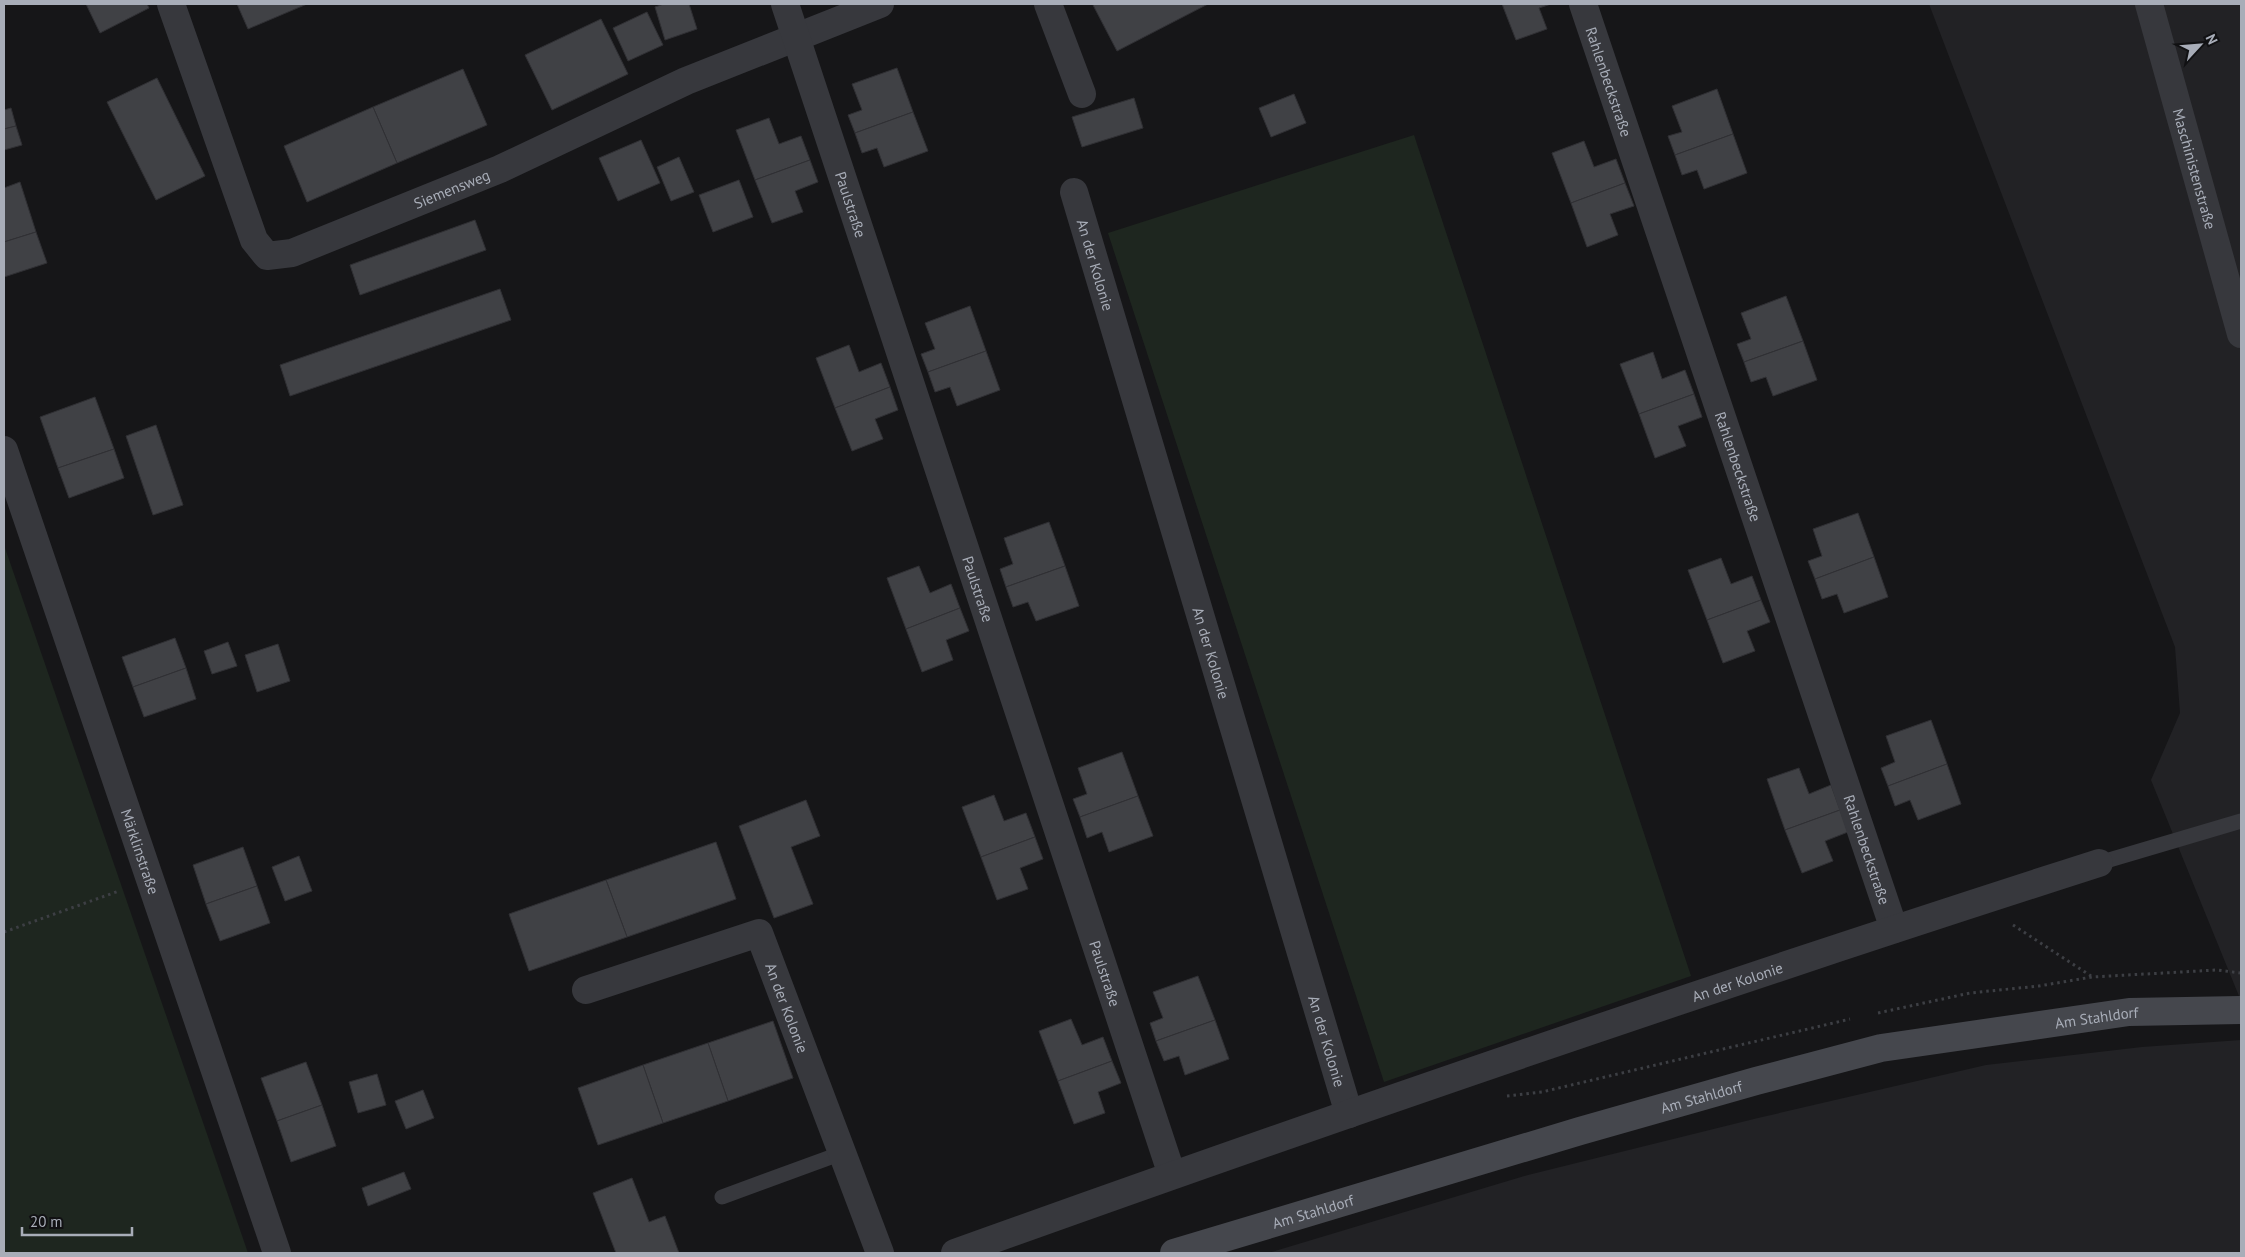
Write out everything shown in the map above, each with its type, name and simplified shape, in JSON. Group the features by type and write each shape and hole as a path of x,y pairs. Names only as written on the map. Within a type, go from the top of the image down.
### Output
{"main road":[{"name":"Am Stahldorf","path":"1174,1253 1598,1126 1756,1081 1882,1048 2129,1012 2241,1010"}],"street":[{"name":"Siemensweg","path":"171,4 254,240 267,256 292,253 490,172 686,82 880,4"},
{"name":"Paulstraße","path":"785,4 1172,1176"},
{"path":"1048,4 1082,94"},
{"name":"Rahlenbeckstraße","path":"1583,4 1894,929"},
{"name":"Maschinistenstraße","path":"2149,4 2241,334"},
{"name":"An der Kolonie","path":"1074,192 1349,1114"},
{"name":"Märklinstraße","path":"4,450 277,1253"},
{"name":"An der Kolonie","path":"955,1253 1349,1114 1894,929 2099,863"},
{"name":"An der Kolonie","path":"586,990 759,933 880,1253"}],"lane":[{"path":"2099,863 2241,821"},
{"path":"722,1197 842,1153"}],"path":[{"path":"4,932 150,880"},
{"path":"2007,921 2092,977"}],"shaded area":[{"path":"1929,4 2241,4 2241,1001 2151,780 2180,713 2175,647"},
{"path":"1414,135 1691,976 1384,1082 1108,233"},
{"path":"4,545 248,1253 4,1253"},
{"path":"2241,1040 2241,1253 1268,1253 1528,1175 1758,1118 1986,1065 2142,1047"}],"building":[{"path":"86,4 147,4 149,8 100,33"},
{"path":"237,4 307,4 248,29"},
{"path":"664,4 689,4 697,29 665,40 655,7"},
{"path":"1208,4 1117,51 1093,5"},
{"path":"1502,4 1551,4 1539,8 1547,29 1516,40"},
{"path":"647,12 663,45 628,61 613,28"},
{"path":"601,19 628,74 552,110 525,55"},
{"path":"897,68 913,112 855,133 848,115 862,110 852,84"},
{"path":"463,69 487,125 397,163 373,107"},
{"path":"157,78 205,176 156,200 107,102"},
{"path":"1717,89 1733,134 1675,155 1668,136 1682,132 1672,106"},
{"path":"1294,94 1306,123 1271,137 1259,108"},
{"path":"1134,98 1143,128 1082,147 1072,117"},
{"path":"373,107 397,163 307,202 284,146"},
{"path":"11,108 16,126 4,129 4,110"},
{"path":"913,112 928,151 884,167 877,148 862,153 855,133"},
{"path":"769,118 779,144 801,136 810,160 755,180 736,130"},
{"path":"16,126 22,145 4,150 4,129"},
{"path":"1733,134 1747,173 1704,189 1697,170 1682,175 1675,155"},
{"path":"641,140 660,183 618,201 599,158"},
{"path":"1584,141 1594,167 1616,159 1625,183 1571,203 1552,153"},
{"path":"679,157 694,192 671,201 657,167"},
{"path":"810,160 818,182 795,191 803,212 772,223 755,180"},
{"path":"739,180 753,217 713,232 699,195"},
{"path":"20,182 36,232 4,242 4,188"},
{"path":"1625,183 1634,206 1610,214 1618,235 1587,247 1571,203"},
{"path":"475,220 486,250 360,295 350,265"},
{"path":"36,232 47,263 4,277 4,242"},
{"path":"500,289 511,320 290,396 280,365"},
{"path":"1786,296 1803,341 1744,362 1737,344 1751,339 1741,313"},
{"path":"970,306 986,351 928,372 921,354 935,349 925,323"},
{"path":"1803,341 1817,380 1773,396 1766,377 1751,382 1744,362"},
{"path":"849,345 859,372 881,363 890,387 835,408 816,358"},
{"path":"986,351 1000,390 957,406 950,387 935,392 928,372"},
{"path":"1653,352 1662,379 1685,370 1694,394 1639,414 1620,364"},
{"path":"890,387 898,410 875,419 883,439 852,451 835,408"},
{"path":"1694,394 1702,417 1678,426 1686,446 1655,458 1639,414"},
{"path":"95,397 114,449 58,468 40,417"},
{"path":"156,425 183,505 153,515 126,436"},
{"path":"114,449 124,478 69,498 58,468"},
{"path":"1858,513 1874,557 1815,579 1808,561 1822,556 1813,529"},
{"path":"1049,522 1065,566 1006,587 1000,569 1013,564 1004,538"},
{"path":"1874,557 1888,597 1844,613 1837,594 1822,599 1815,579"},
{"path":"1721,558 1731,584 1752,576 1761,600 1707,620 1688,570"},
{"path":"919,566 930,593 951,584 960,608 906,629 887,578"},
{"path":"1065,566 1079,606 1036,621 1028,602 1013,607 1006,587"},
{"path":"1761,600 1770,622 1747,631 1755,651 1723,663 1707,620"},
{"path":"960,608 969,631 946,640 953,660 922,672 906,629"},
{"path":"175,638 186,668 133,687 122,657"},
{"path":"228,642 237,666 212,674 204,651"},
{"path":"278,644 290,681 257,692 245,655"},
{"path":"186,668 196,699 144,717 133,687"},
{"path":"1931,720 1947,764 1888,786 1881,768 1895,762 1886,736"},
{"path":"1122,752 1138,796 1080,817 1073,799 1087,794 1078,768"},
{"path":"1947,764 1961,804 1918,820 1910,800 1895,806 1888,786"},
{"path":"1799,768 1809,794 1831,785 1840,810 1785,830 1767,779"},
{"path":"994,795 1004,821 1026,813 1035,837 981,857 962,807"},
{"path":"1138,796 1153,836 1109,852 1102,832 1087,838 1080,817"},
{"path":"806,800 820,836 791,847 813,904 774,918 739,826"},
{"path":"1840,810 1848,832 1825,841 1833,861 1802,873 1785,830"},
{"path":"1035,837 1043,859 1020,868 1028,889 997,900 981,857"},
{"path":"716,842 736,899 627,937 606,880"},
{"path":"243,847 257,886 206,904 193,865"},
{"path":"299,856 312,891 285,901 272,867"},
{"path":"606,880 627,937 529,971 509,914"},
{"path":"257,886 270,923 220,941 206,904"},
{"path":"1198,976 1215,1020 1156,1041 1150,1023 1163,1018 1153,992"},
{"path":"1071,1019 1082,1045 1103,1037 1112,1061 1058,1081 1039,1031"},
{"path":"1215,1020 1229,1059 1185,1075 1179,1056 1164,1061 1156,1041"},
{"path":"773,1021 793,1078 728,1101 708,1043"},
{"path":"708,1043 728,1101 663,1123 643,1065"},
{"path":"1112,1061 1121,1083 1098,1092 1105,1113 1074,1124 1058,1081"},
{"path":"306,1062 322,1105 277,1121 261,1078"},
{"path":"643,1065 663,1123 598,1145 578,1088"},
{"path":"377,1074 386,1105 358,1113 349,1082"},
{"path":"423,1090 434,1118 406,1129 395,1101"},
{"path":"322,1105 336,1146 291,1162 277,1121"},
{"path":"404,1172 411,1189 368,1206 362,1188"},
{"path":"632,1178 649,1222 665,1216 679,1253 616,1253 593,1193"}]}
